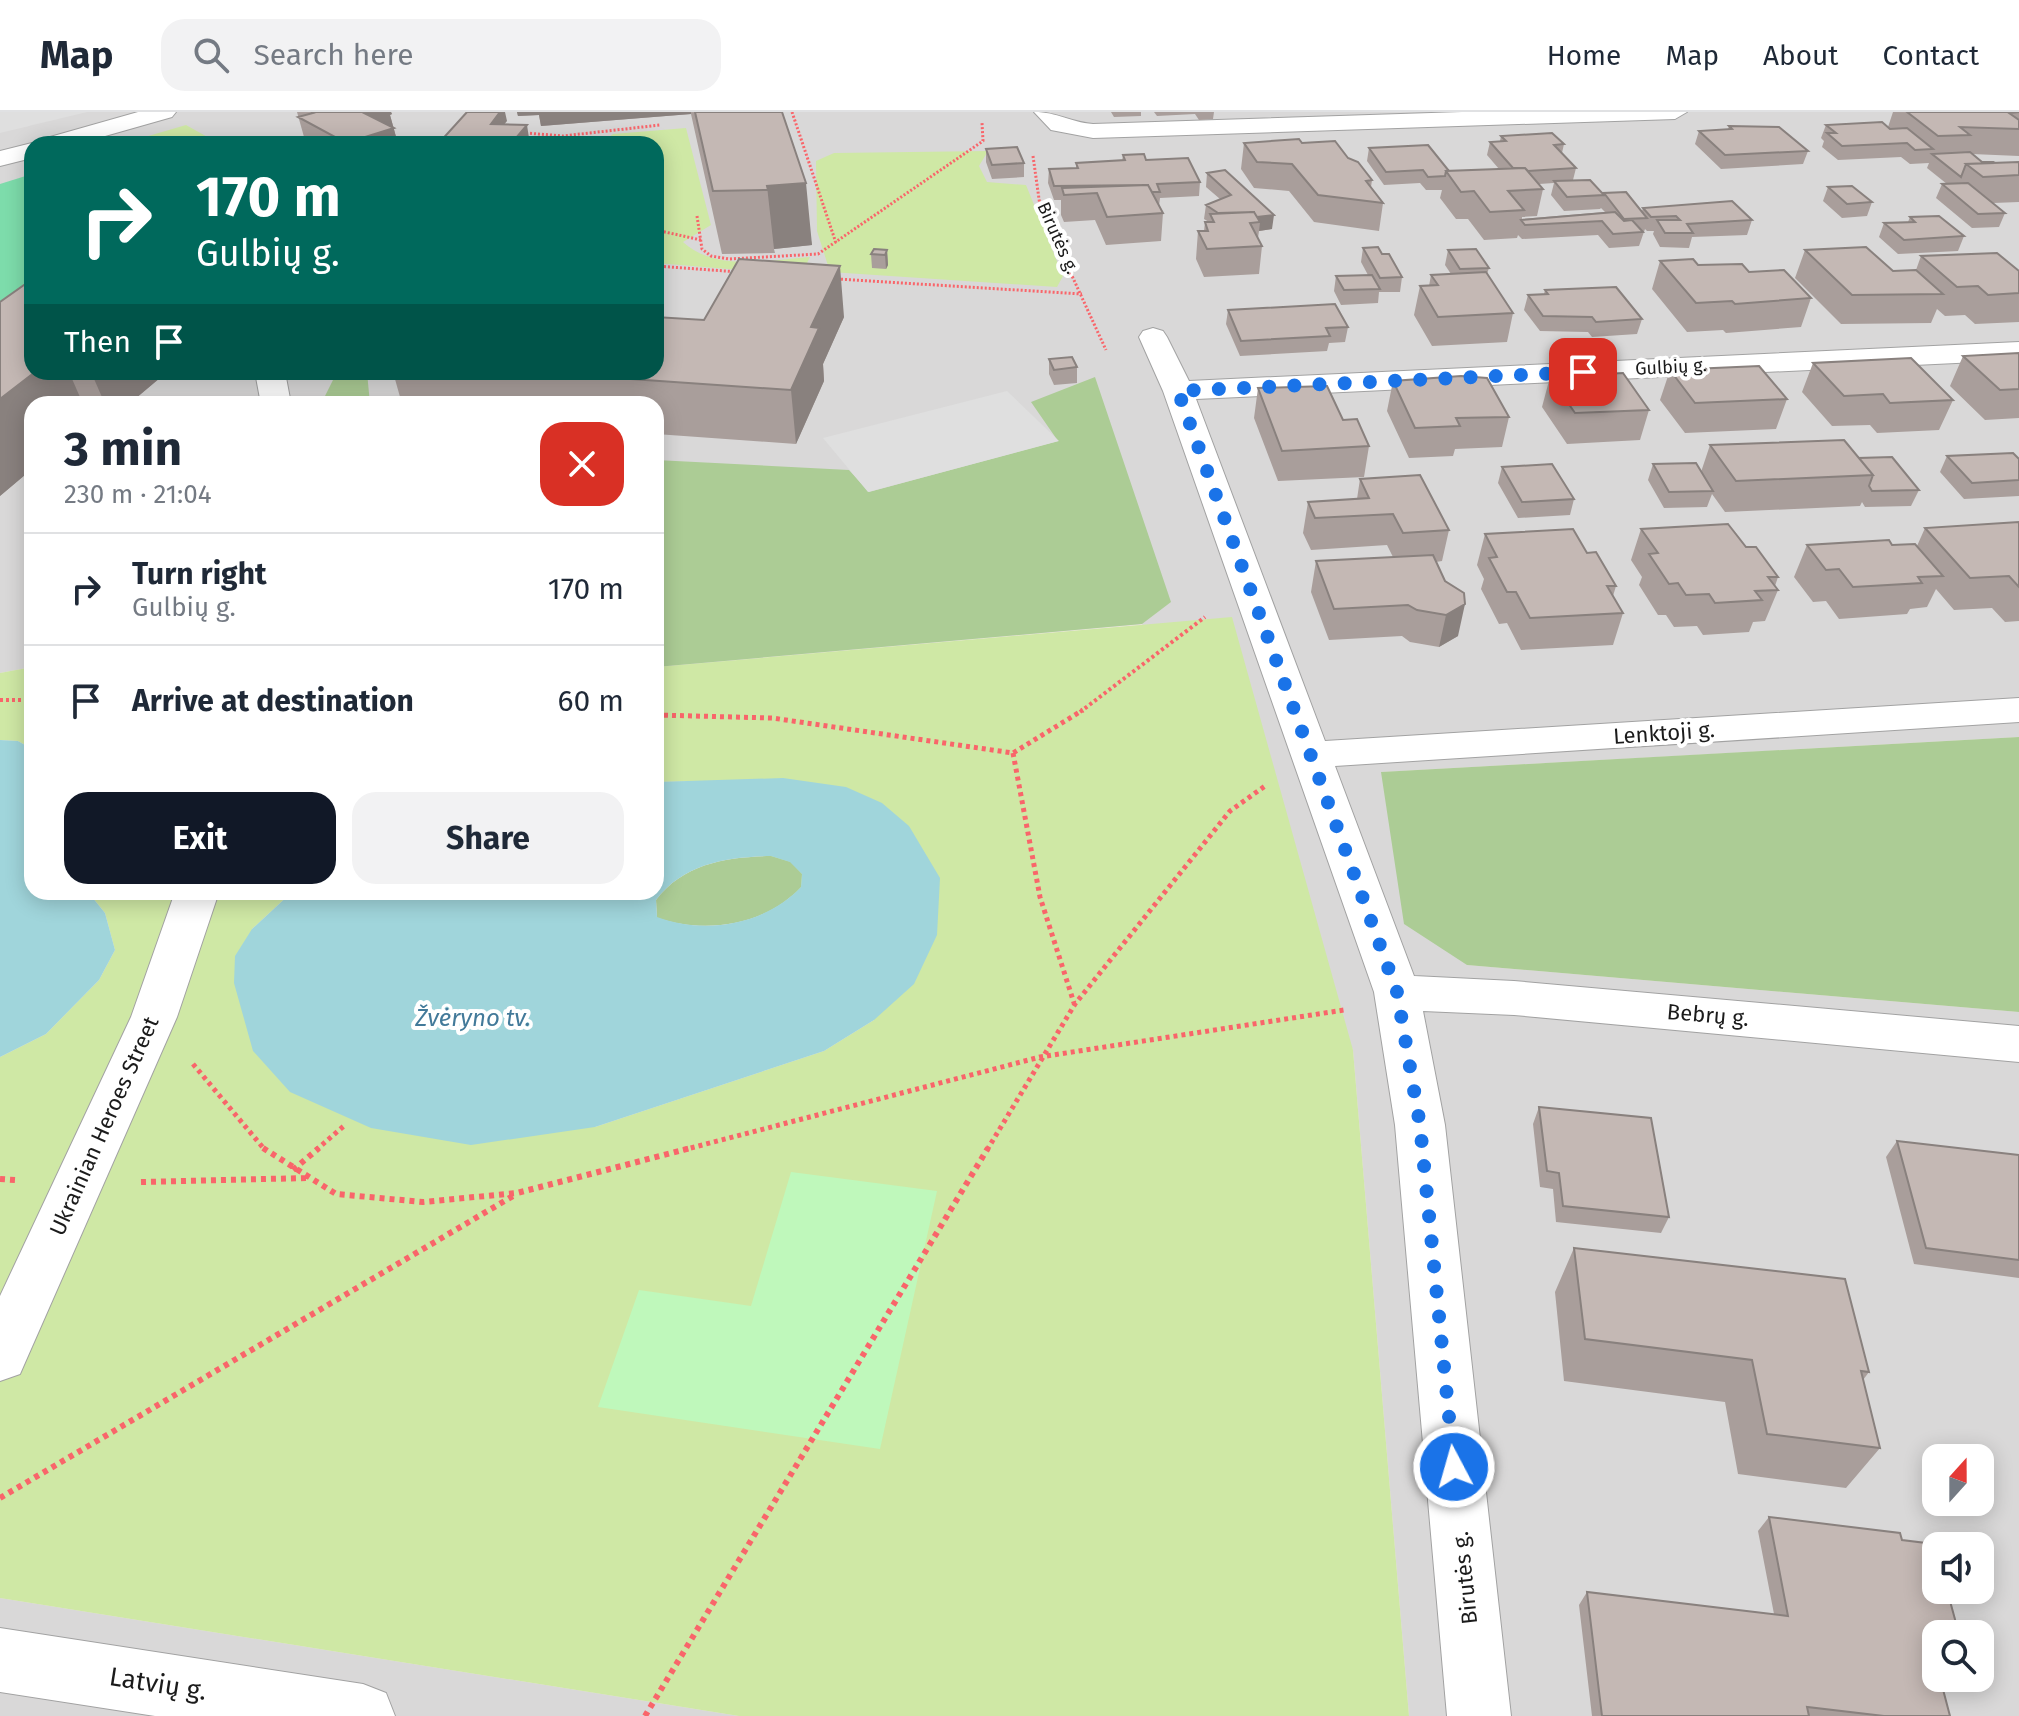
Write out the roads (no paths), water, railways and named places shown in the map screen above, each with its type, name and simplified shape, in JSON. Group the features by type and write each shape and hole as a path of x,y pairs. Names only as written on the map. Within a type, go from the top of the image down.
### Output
{"street":[{"path":"79,136 164,112"},
{"path":"1054,119 1125,130 1675,112"},
{"path":"0,159 24,152"},
{"name":"Birutės g.","path":"1153,337 1178,391 1397,992 1420,1125 1479,1716"},
{"name":"Gulbių g.","path":"1178,391 2019,351"},
{"name":"Lenktoji g.","path":"1309,755 2019,710"},
{"name":"Ukrainian Heroes Street","path":"0,1356 154,1017 194,900"},
{"name":"Bebrų g.","path":"1397,992 1514,998 2019,1044"},
{"name":"Latvių g.","path":"0,1660 363,1716"}],"water":[{"path":"0,740 24,744 24,900 94,900 105,913 115,950 99,980 46,1034 0,1057"},
{"name":"Žvėryno tv.","path":"783,778 846,787 882,803 909,826 940,878 937,935 914,984 874,1020 824,1051 595,1127 471,1145 371,1128 290,1092 253,1051 234,983 235,956 252,929 283,900 656,900 657,917 695,925 714,925 752,918 786,900 801,887 802,874 790,862 771,856 708,864 680,878 664,891 664,782"}]}
